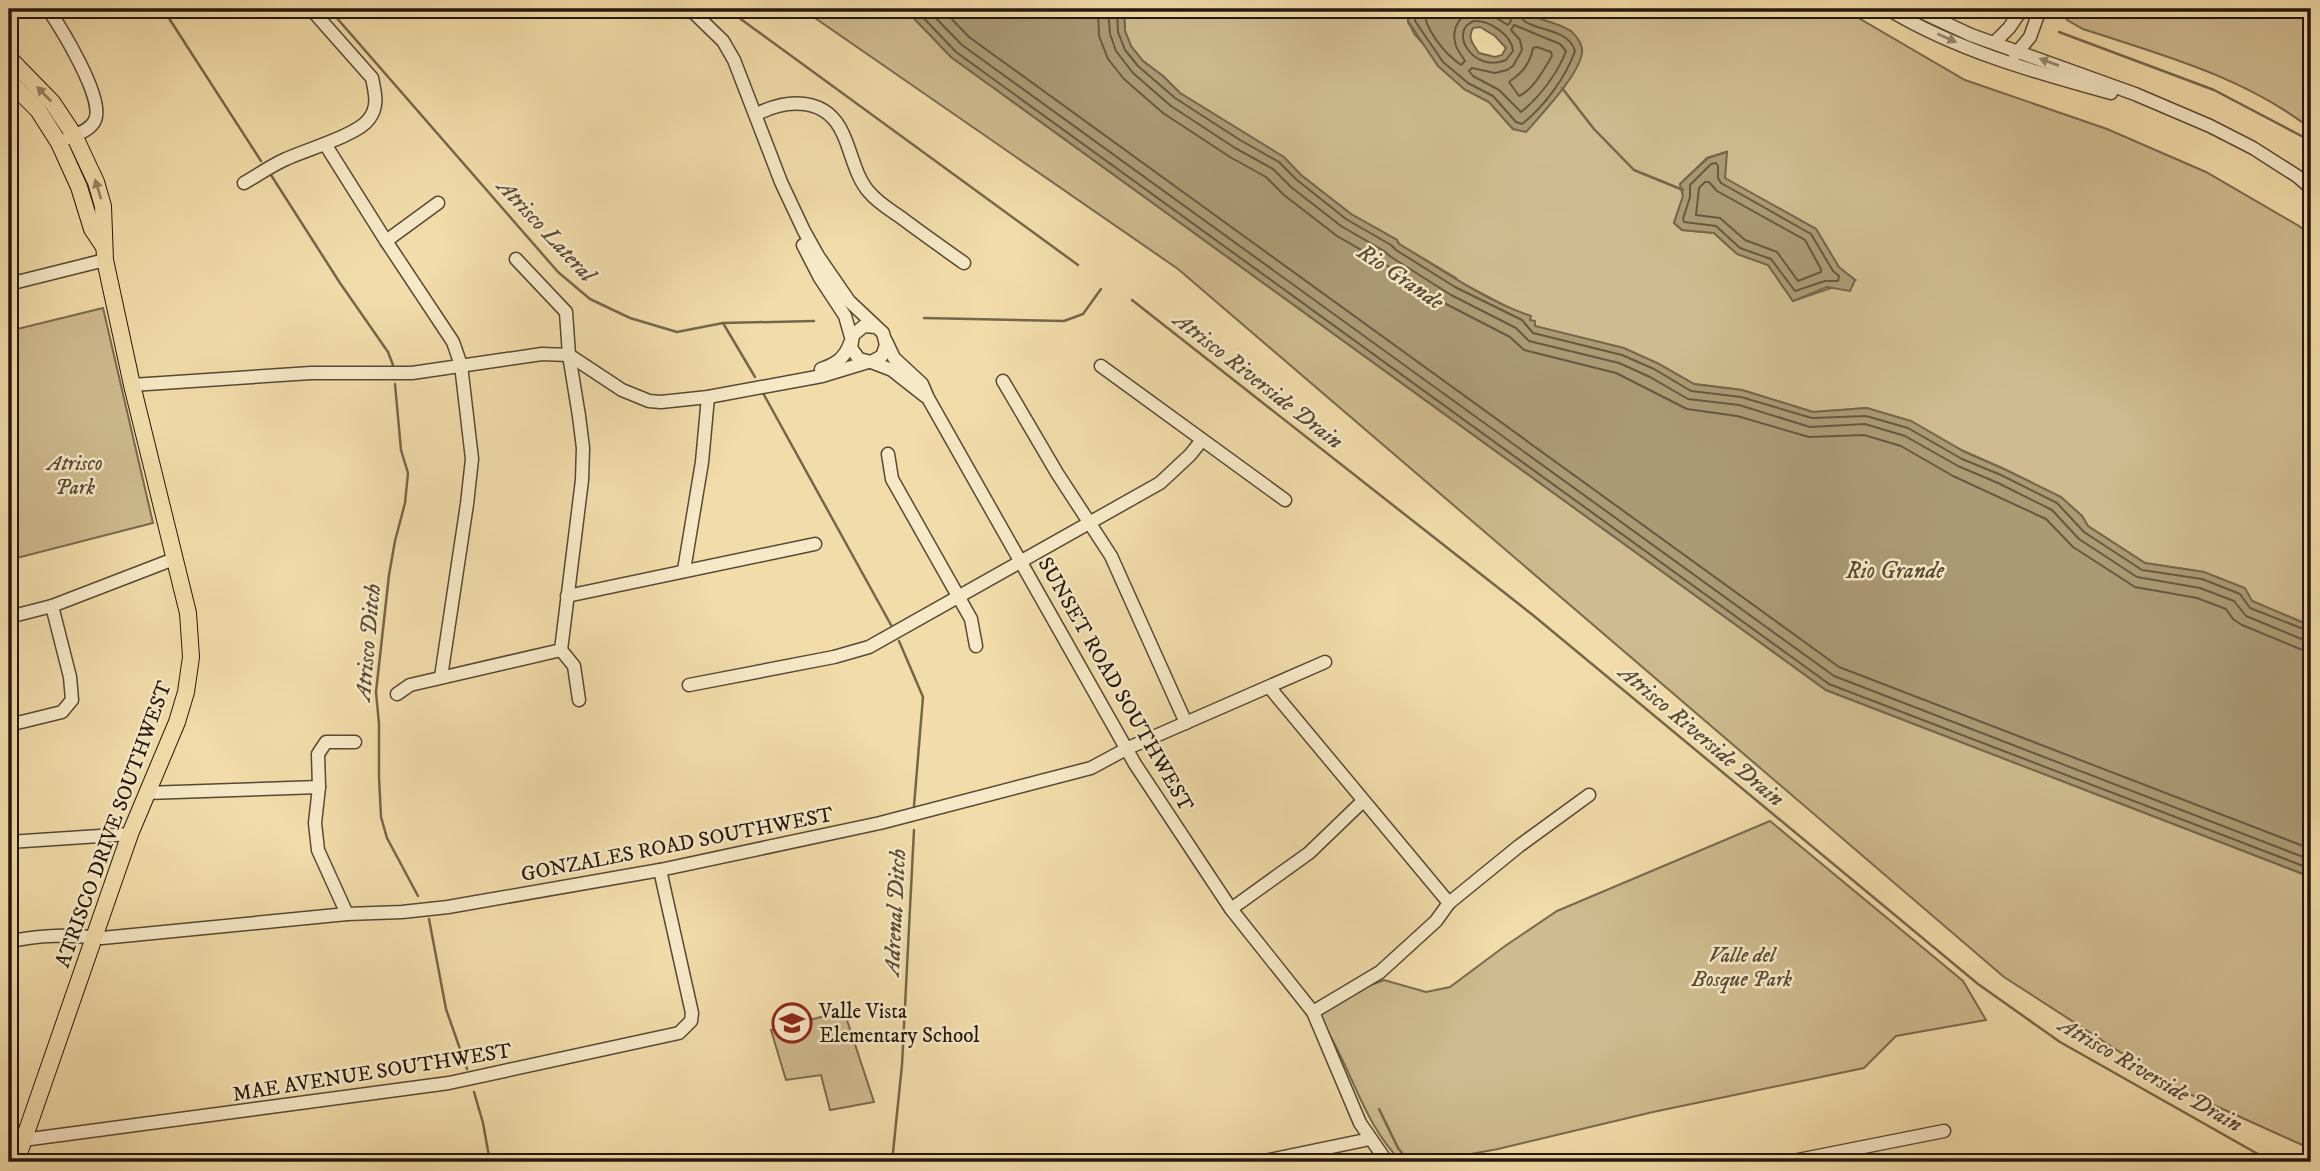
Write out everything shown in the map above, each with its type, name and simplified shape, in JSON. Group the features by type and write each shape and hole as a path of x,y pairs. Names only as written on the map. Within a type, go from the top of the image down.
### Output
{"main road":[{"name":"ATRISCO DRIVE SOUTHWEST","path":"9,58 52,102 74,135 88,161 103,206 104,254 132,385 188,613 189,669 186,692 177,722 130,834 16,1162"},
{"name":"ATRISCO DRIVE SOUTHWEST","path":"9,81 38,110 59,143 104,254"}],"street":[{"path":"48,9 85,72 97,114 89,128 59,143"},
{"path":"244,183 285,159 326,144 368,122 376,108 372,78 311,9"},
{"path":"690,9 723,41 734,60 757,114 800,240 849,324 854,355 869,362"},
{"path":"1888,9 1909,22 1967,48 2158,106 2210,126 2253,148 2311,188"},
{"path":"1915,9 1971,35 2135,94 2158,106"},
{"path":"1995,42 2022,9"},
{"path":"2008,62 2030,37 2040,9"},
{"path":"757,114 786,103 798,102 816,106 828,113 839,126 859,176 871,194 964,263"},
{"path":"326,144 386,242 453,342 461,365 472,459 442,677"},
{"path":"132,385 311,373 412,373 542,354 569,355 622,390 649,401 677,402 828,375 882,356 886,341 883,333 849,301 818,256 781,182"},
{"path":"386,242 438,203"},
{"path":"9,284 104,254"},
{"path":"516,259 566,312 569,355 583,448 582,480 561,650 575,666 579,700"},
{"path":"785,381 833,365 842,358 861,327 876,327"},
{"name":"SUNSET ROAD SOUTHWEST","path":"886,341 894,358 922,384 1135,764 1231,909 1313,1012 1354,1109 1370,1139 1387,1162"},
{"name":"SUNSET ROAD SOUTHWEST","path":"869,362 892,370 928,398"},
{"path":"1101,366 1285,500"},
{"path":"1003,381 1057,473 1111,556 1186,723"},
{"path":"684,570 702,462 708,397"},
{"path":"689,685 869,647 1160,483 1202,440"},
{"path":"888,454 892,479 974,626 976,646"},
{"path":"567,596 815,544"},
{"path":"9,617 52,606 174,559"},
{"path":"9,725 62,712 72,700 70,677 52,606"},
{"path":"397,694 410,685 561,650"},
{"name":"GONZALES ROAD SOUTHWEST","path":"9,942 28,937 93,937 448,907 660,870 934,810 1091,768 1128,748 1325,662"},
{"path":"1270,688 1449,903"},
{"path":"347,914 318,850 315,823 319,787 318,754 326,742 355,742"},
{"path":"146,793 319,787"},
{"path":"1313,1012 1380,972 1436,921 1449,903 1519,846 1589,795"},
{"path":"1231,909 1309,853 1363,802"},
{"path":"9,842 130,834"},
{"name":"MAE AVENUE SOUTHWEST","path":"23,1140 474,1079 679,1033 691,1021 691,1007 660,870"},
{"path":"1788,1162 1944,1131"},
{"path":"1260,1162 1370,1139"}],"green space":[{"path":"802,9 905,9 951,57 1826,690 2311,877 2311,1149 2174,1087 2004,977 1178,269"},
{"path":"1124,9 1409,9 1408,22 1415,35 1464,89 1489,102 1513,129 1571,31 1530,16 1520,9 1843,9 1965,80 2107,129 2206,172 2299,226 2311,236 2311,626 2252,601 2204,572 2145,563 2088,526 2082,516 2061,497 1867,408 1813,412 1742,390 1694,384 1657,363 1535,326 1530,316 1458,281 1399,244 1397,240 1351,214 1301,175 1283,157 1180,93 1143,61 1131,46 1125,31","holes":["1726,152 1724,178 1816,229 1839,268 1855,280 1793,301 1768,265 1737,254 1714,233 1682,230 1674,223 1683,196 1680,184 1707,158"]},
{"path":"2075,9 2311,9 2311,129 2259,95 2231,81 2172,58 2083,29 2067,20"},
{"name":"Atrisco Park","path":"103,308 153,523 9,560 9,331"},
{"name":"Valle del Bosque Park","path":"1770,821 1963,981 1986,1020 1896,1036 1864,1068 1653,1112 1498,1149 1428,1162 1402,1162 1391,1150 1366,1110 1318,1014 1358,990 1384,980 1426,992 1450,987 1557,911"},
{"path":"844,1011 874,1102 830,1110 821,1075 786,1080 771,1030"}],"water":[{"name":"Rio Grande","path":"905,9 1124,9 1125,31 1131,46 1143,61 1180,93 1284,157 1301,175 1351,214 1479,293 1531,316 1530,320 1535,321 1535,326 1624,348 1694,384 1742,390 1813,412 1867,408 1911,421 1965,452 2061,497 2082,516 2088,526 2145,563 2204,572 2245,588 2252,601 2311,626 2311,877 1826,690 951,57"},
{"path":"1409,9 1520,9 1572,32 1580,43 1582,53 1567,83 1526,132 1513,129 1489,102 1464,89 1438,66 1408,21","holes":["1480,27 1495,36 1506,48 1502,55 1495,57 1479,53 1471,41 1473,28"]},
{"path":"1727,152 1725,178 1816,229 1839,267 1855,280 1850,291 1827,287 1793,301 1768,265 1737,254 1714,233 1682,230 1674,223 1683,196 1680,184 1708,158"}],"waterway":[{"path":"163,9 261,161"},
{"name":"Atrisco Lateral","path":"329,9 558,272 590,299 630,318 677,332 723,323 814,321"},
{"name":"Atrisco Riverside Drain","path":"727,9 1078,265"},
{"path":"2059,32 2214,90 2311,141"},
{"path":"1562,88 1594,129 1634,170 1683,190"},
{"name":"Atrisco Ditch","path":"271,175 388,352 393,365"},
{"path":"924,318 1064,321 1083,314 1101,289"},
{"name":"Atrisco Riverside Drain","path":"1132,300 1534,616 1978,984 2060,1042 2272,1162"},
{"name":"Adrenal Ditch","path":"723,323 755,377"},
{"name":"Atrisco Ditch","path":"395,384 401,450 408,473 405,503 389,575 376,692 379,777 381,817 387,838 418,896"},
{"name":"Adrenal Ditch","path":"763,393 891,625"},
{"name":"Adrenal Ditch","path":"899,641 923,697 914,806"},
{"name":"Adrenal Ditch","path":"892,1162 902,1065 914,830"},
{"name":"Atrisco Ditch","path":"429,919 446,1009 467,1069"},
{"name":"Atrisco Ditch","path":"474,1092 490,1162"},
{"name":"Atrisco Lateral","path":"1379,1109 1398,1148 1409,1162"}],"place":[{"name":"Valle Vista Elementary School","path":"792,1023"}]}
